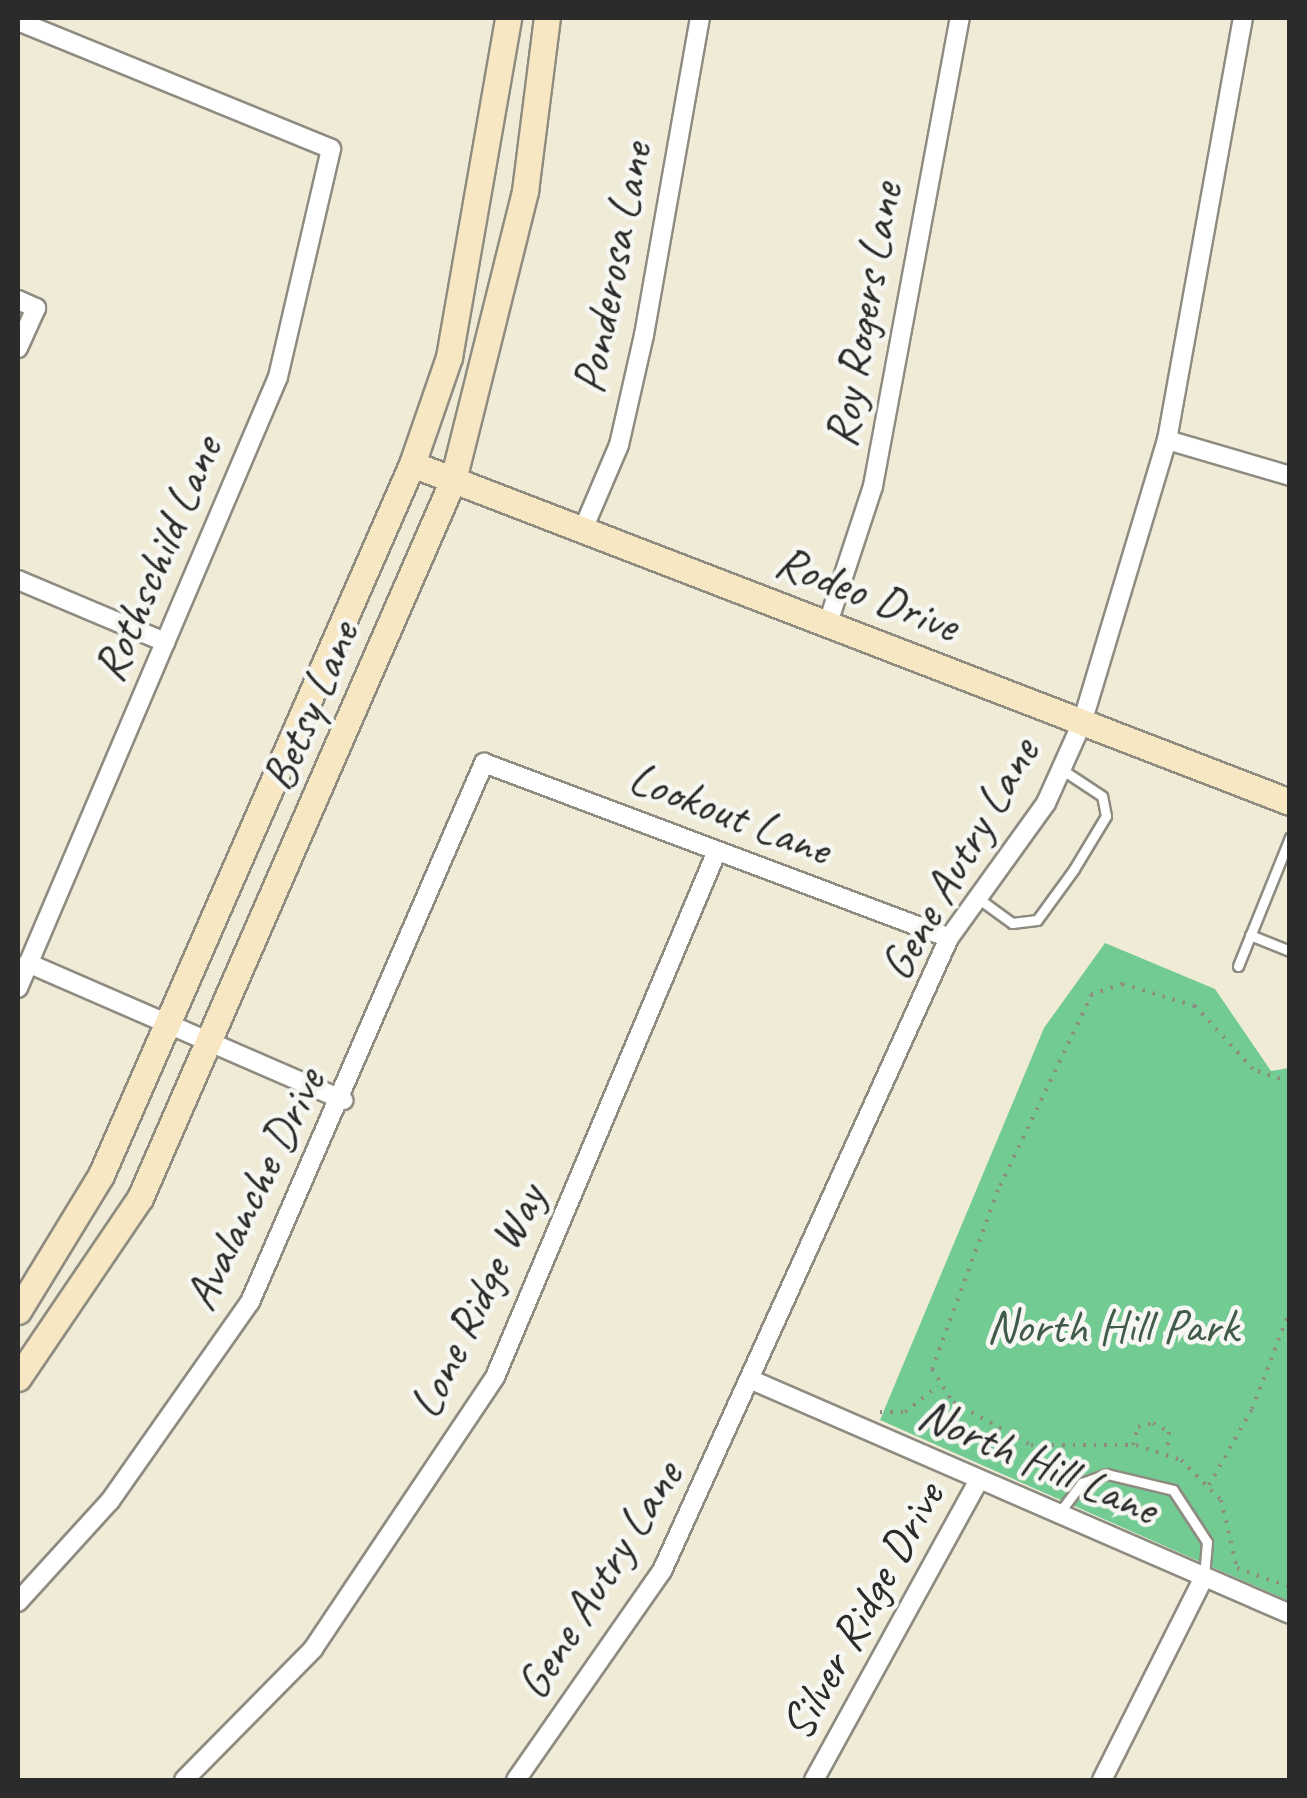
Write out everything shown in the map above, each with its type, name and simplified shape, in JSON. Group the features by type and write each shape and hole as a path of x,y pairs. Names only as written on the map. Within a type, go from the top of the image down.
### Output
{"main road":[{"name":"Betsy Lane","path":"18,1310 101,1175 170,1025 412,464 449,357 508,18"},
{"name":"Betsy Lane","path":"18,1378 140,1198 454,480 526,191 547,18"},
{"name":"Rodeo Drive","path":"412,464 1290,802"}],"street":[{"name":"Ponderosa Lane","path":"584,527 619,445 644,335 700,18"},
{"name":"Roy Rogers Lane","path":"828,623 873,486 960,18"},
{"name":"Gene Autry Lane","path":"516,1780 662,1570 754,1381 948,938 978,899 1061,769 1082,723 1167,440 1243,18"},
{"name":"Rothschild Lane","path":"18,21 331,149 278,377 18,988"},
{"path":"18,300 36,308 18,348"},
{"path":"1167,440 1290,476"},
{"path":"18,580 165,642"},
{"name":"Lookout Lane","path":"484,763 948,938"},
{"name":"Avalanche Drive","path":"18,1602 184,1405 250,1302 343,1100 484,763"},
{"name":"Lone Ridge Way","path":"184,1780 313,1648 495,1377 717,851"},
{"path":"28,962 343,1100"},
{"name":"North Hill Lane","path":"754,1381 1290,1614"},
{"name":"Silver Ridge Drive","path":"814,1780 979,1480"},
{"path":"1102,1780 1204,1577"}],"lane":[{"path":"978,899 1012,923 1037,920 1074,869 1106,816 1102,796 1061,769"},
{"path":"1238,966 1290,837"},
{"path":"1250,935 1290,951"},
{"path":"1059,1513 1082,1482 1107,1474 1156,1483 1196,1514 1207,1542 1204,1577"}],"path":[{"path":"938,1386 933,1352 1005,1173 1092,994 1123,984 1186,1002 1253,1070 1290,1082"},
{"path":"1209,1485 1252,1409 1290,1310"},
{"path":"880,1412 905,1412 938,1386"},
{"path":"938,1386 1042,1448 1134,1445 1167,1453 1209,1485 1232,1529 1237,1568 1290,1587"},
{"path":"1134,1445 1138,1427 1153,1423 1168,1432 1167,1453"}],"green space":[{"name":"North Hill Park","path":"1105,943 1215,989 1271,1071 1289,1068 1289,1601 880,1420 1044,1028"}]}
